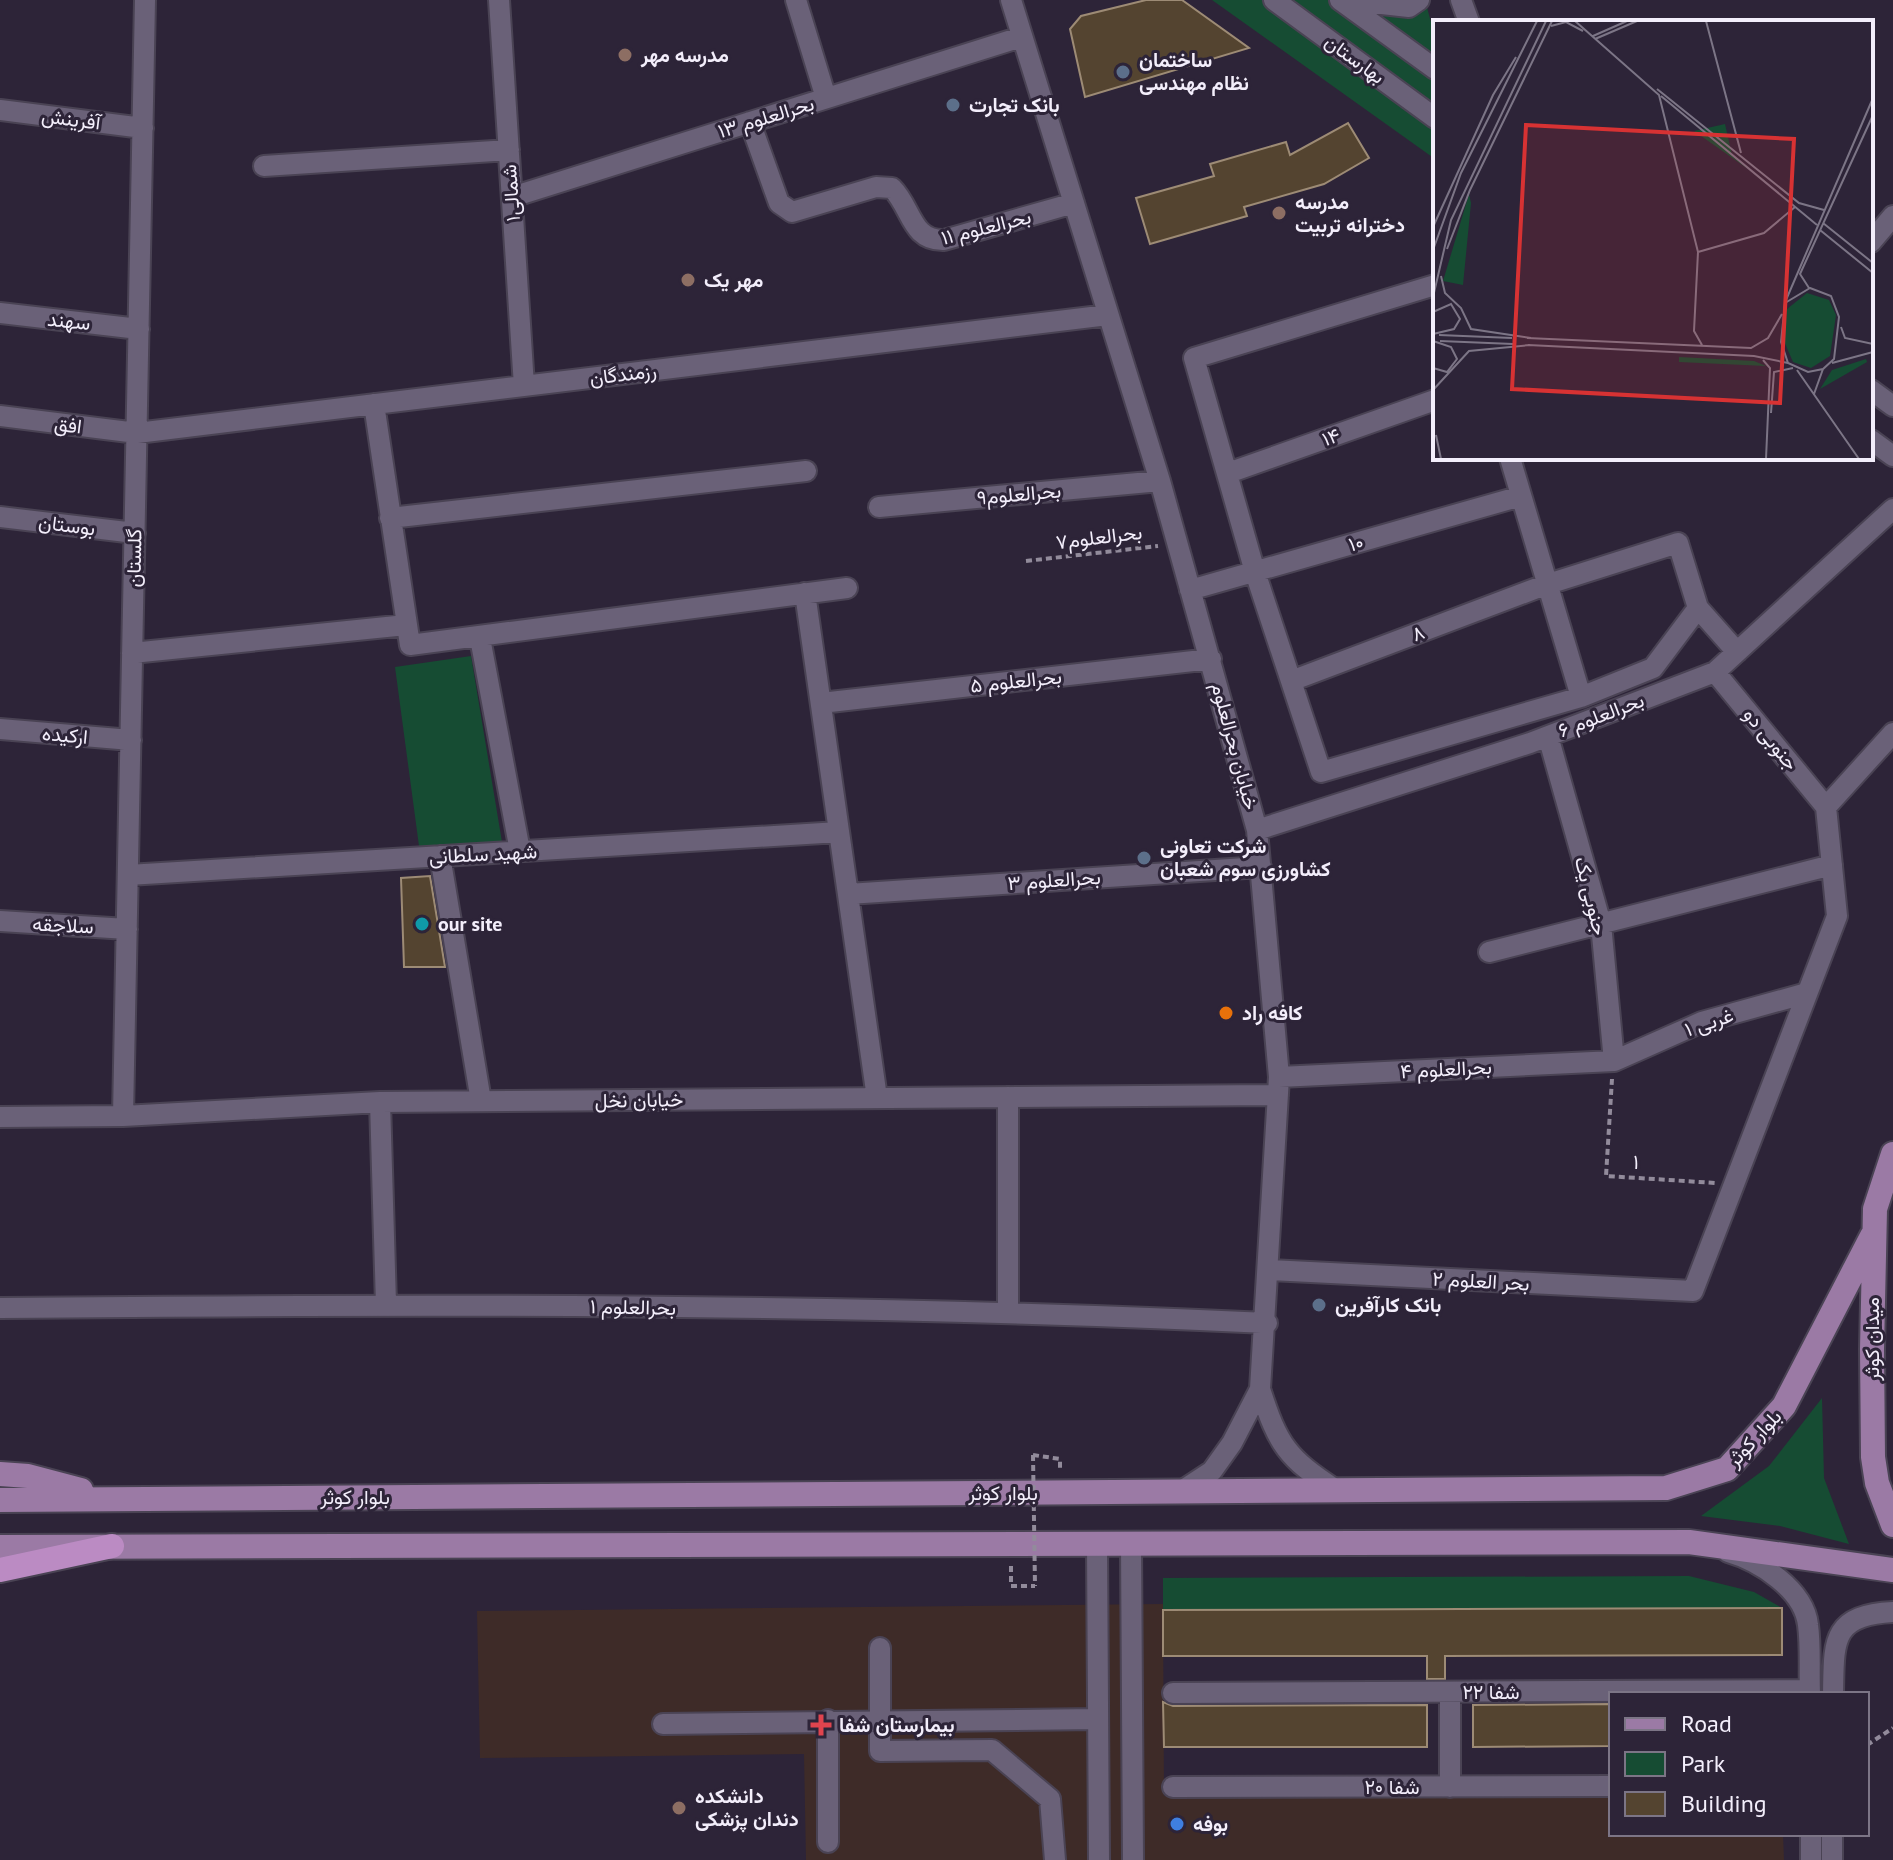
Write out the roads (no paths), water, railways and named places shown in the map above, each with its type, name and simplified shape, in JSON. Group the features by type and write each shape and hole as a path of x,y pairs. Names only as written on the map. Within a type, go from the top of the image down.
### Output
{"highway":[{"path":"0,1570 112,1546"}],"main road":[{"name":"میدان کوثر","path":"1892,1153 1881,1184 1872,1236 1873,1457 1877,1483 1893,1525"},
{"name":"بلوار کوثر","path":"0,1500 1666,1488 1727,1469 1784,1406 1872,1236"},
{"path":"0,1474 28,1476 114,1498"},
{"path":"0,1547 1689,1542 1893,1570"}],"street":[{"name":"گلستان","path":"123,1116 145,0"},
{"name":"شمالی۱","path":"499,0 524,386"},
{"path":"796,0 826,98"},
{"name":"خیابان بحرالعلوم","path":"1011,0 1160,481 1257,830 1279,1086 1267,1323 1260,1389 1274,1433 1298,1465 1336,1490"},
{"name":"بهارستان","path":"1274,0 1433,117"},
{"path":"1343,0 1409,7 1419,0"},
{"name":"بهارستان","path":"1343,0 1433,68"},
{"path":"1461,0 1468,20"},
{"name":"بحرالعلوم ۱۳","path":"512,197 1021,37"},
{"name":"آفرینش","path":"0,110 143,128"},
{"name":"بحرالعلوم ۱۱","path":"750,122 779,203 792,212 876,187 892,188 902,198 918,232 930,241 944,240 1074,203"},
{"path":"264,166 509,150"},
{"path":"1873,240 1893,216"},
{"path":"1433,286 1194,358 1255,572 1321,772 1581,697 1653,668 1698,608 1737,652"},
{"name":"سهند","path":"0,313 139,329"},
{"name":"رزمندگان","path":"137,433 1108,315"},
{"path":"1873,391 1893,406"},
{"name":"۱۴","path":"1228,473 1433,401"},
{"path":"374,404 410,645 847,588"},
{"name":"افق","path":"0,416 137,433"},
{"path":"1873,441 1893,456"},
{"path":"1511,460 1545,585 1581,697"},
{"path":"390,518 806,471"},
{"name":"بحرالعلوم۹","path":"879,507 1160,481"},
{"name":"۱۰","path":"1190,590 1521,496"},
{"name":"بحرالعلوم ۶","path":"1257,830 1548,736 1715,672 1893,509"},
{"name":"بوستان","path":"0,517 135,533"},
{"name":"۸","path":"1291,681 1545,585 1678,543 1698,608"},
{"path":"805,593 877,1098"},
{"path":"132,653 406,625"},
{"path":"480,638 520,851"},
{"name":"بحرالعلوم ۵","path":"821,703 1211,659"},
{"name":"جنوبی دو","path":"1715,672 1826,807"},
{"name":"ارکیده","path":"0,729 131,740"},
{"path":"1807,993 1837,916 1826,807 1893,733"},
{"name":"جنوبی یک","path":"1548,736 1601,924 1614,1061"},
{"name":"شهید سلطانی","path":"128,875 839,832"},
{"path":"440,856 481,1101"},
{"path":"1489,952 1832,865"},
{"name":"بحرالعلوم ۳","path":"848,894 1261,867"},
{"name":"سلاجقه","path":"0,921 127,929"},
{"name":"غربی ۱","path":"1614,1061 1702,1022 1807,993"},
{"name":"بحر العلوم ۲","path":"1269,1270 1693,1291 1807,993"},
{"name":"بحرالعلوم ۴","path":"1279,1086 1614,1061"},
{"name":"خیابان نخل","path":"0,1117 123,1116 380,1102 1008,1097 1279,1086"},
{"path":"1008,1097 1008,1311"},
{"path":"380,1102 386,1304"},
{"name":"بحرالعلوم ۱","path":"0,1308 386,1304 1008,1311 1267,1323"},
{"path":"1180,1492 1212,1471 1232,1443 1260,1389"},
{"path":"1689,1542 1736,1555 1770,1573 1794,1593 1808,1621 1810,1692"},
{"path":"1131,1543 1133,1860"},
{"path":"1097,1544 1099,1860"},
{"path":"1833,1692 1834,1646 1843,1626 1866,1614 1893,1612"},
{"path":"880,1648 880,1751 992,1750 1050,1799 1055,1860"},
{"name":"شفا ۲۲","path":"1173,1693 1609,1693"},
{"path":"1450,1693 1450,1787"},
{"path":"663,1724 881,1719 1098,1719"},
{"path":"828,1720 828,1842"},
{"name":"شفا ۲۰","path":"1173,1787 1609,1786"},
{"path":"1811,1836 1811,1860"},
{"path":"1832,1836 1832,1860"}],"place":[{"name":"مدرسه مهر","path":"625,55"},
{"name":"ساختمان نظام مهندسی","path":"1123,72"},
{"name":"بانک تجارت","path":"953,105"},
{"name":"مدرسه دخترانه تربیت","path":"1279,213"},
{"name":"مهر یک","path":"688,280"},
{"name":"شرکت تعاونی کشاورزی سوم شعبان","path":"1144,858"},
{"name":"our site","path":"422,924"},
{"name":"کافه راد","path":"1226,1013"},
{"name":"بانک کارآفرین","path":"1319,1305"},
{"name":"بیمارستان شفا","path":"821,1725"},
{"name":"دانشکده دندان پزشکی","path":"679,1808"},
{"name":"بوفه","path":"1177,1824"}]}
